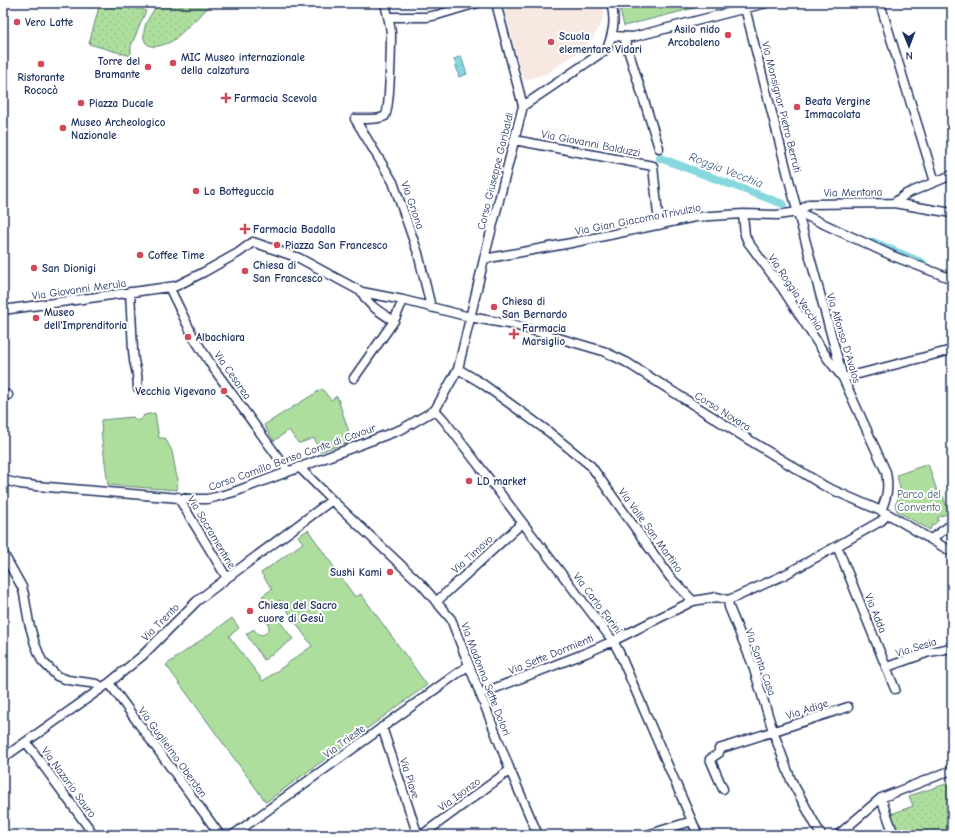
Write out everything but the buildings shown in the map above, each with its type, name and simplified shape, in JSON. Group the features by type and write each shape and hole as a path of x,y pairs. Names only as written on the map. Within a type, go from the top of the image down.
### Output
{"street":[{"path":"385,3 388,17 426,17 477,3"},
{"path":"496,3 524,106"},
{"path":"611,3 614,23 612,36 624,37 632,37 766,3"},
{"path":"880,3 935,182"},
{"name":"Via Monsignor Pietro Berruti","path":"745,8 798,212"},
{"name":"Via Griona","path":"388,17 391,32 387,114 384,117 371,119 355,118 393,182 418,253 431,307"},
{"name":"Corso Giuseppe Garibaldi","path":"470,317 514,140 524,106 607,49 612,36"},
{"path":"624,37 659,148"},
{"name":"Via Giovanni Balduzzi","path":"514,140 653,166 659,225"},
{"name":"Via Mentana","path":"798,212 809,204 894,203 906,194 952,175"},
{"path":"894,203 952,213"},
{"path":"798,212 893,256 952,279"},
{"name":"Via Gian Giacomo Trivulzio","path":"484,259 571,243 695,217 743,214 777,215 798,212"},
{"name":"Via Alfonso D'Avalos","path":"798,212 843,378 886,472 888,483 884,513"},
{"name":"Via Roggia Vecchia","path":"743,214 745,235 748,242 782,288 828,359 843,378"},
{"name":"Via Giovanni Merula","path":"3,310 176,286 256,243 299,258 362,292"},
{"name":"Via Cesarea","path":"169,287 194,338 214,369 288,471"},
{"path":"130,292 133,350 138,388"},
{"path":"362,292 370,304 394,321"},
{"name":"Corso Novara","path":"362,292 402,300 470,317 514,325 603,351 626,362 826,487 884,513 952,552"},
{"path":"354,378 394,321 402,300"},
{"path":"435,410 458,369 470,317"},
{"path":"843,378 952,350"},
{"name":"Via Valle San Martino","path":"458,369 480,382 543,428 591,466 670,578 693,600"},
{"name":"Corso Camillo Benso Conte di Cavour","path":"3,480 36,486 202,499 216,497 234,492 402,429 435,410"},
{"name":"Via Carlo Farini","path":"435,410 613,641 698,835"},
{"name":"Via Madonna Sette Dolori","path":"299,467 421,584 451,619 510,770 538,835"},
{"name":"Via Sacramentine","path":"178,497 227,578"},
{"name":"Via Trento","path":"3,758 105,685 142,656 198,601 332,500"},
{"path":"693,600 717,597 728,600 738,596 784,575 881,521 884,513"},
{"name":"Via Timavo","path":"436,602 522,523"},
{"path":"931,539 952,524"},
{"name":"Via Adda","path":"837,546 895,688"},
{"path":"3,553 22,587 29,623 42,661 57,676 68,680 105,685"},
{"name":"Via Sette Dormienti","path":"480,694 586,653 613,641 693,600"},
{"name":"Via Santa Casa","path":"728,600 728,607 752,663 773,731 791,780 821,835"},
{"name":"Via Sesia","path":"886,667 929,652 952,648"},
{"name":"Via Trieste","path":"233,835 469,665"},
{"name":"Via Guglielmo Oberdan","path":"105,685 220,835"},
{"name":"Via Adige","path":"773,731 848,707"},
{"name":"Via Piave","path":"382,727 416,830 421,835"},
{"path":"722,789 710,759 718,753 719,749 773,731"},
{"name":"Via Nazario Sauro","path":"26,742 94,835"},
{"name":"Via Isonzo","path":"421,835 510,770"},
{"path":"838,835 881,798 952,770"},
{"path":"881,798 894,835"},
{"path":"647,835 692,821"}],"shaded area":[{"name":"Scuola elementare Vidari","path":"510,3 603,3 604,14 603,20 586,46 546,74 523,80 505,12"}],"green space":[{"path":"100,3 127,3 146,11 131,46 131,56 89,44"},
{"path":"158,3 213,3 174,40 164,45 153,46 146,43 144,31 148,20"},
{"path":"618,3 714,3 624,26"},
{"path":"322,389 331,400 337,396 352,441 319,452 314,438 298,443 289,430 274,441 264,425"},
{"path":"155,413 159,438 165,438 172,451 178,479 177,490 108,485 101,420 133,417 136,420 139,420 144,415"},
{"name":"Parco del Convento","path":"928,464 939,497 943,496 949,513 938,517 938,521 931,527 930,530 897,511 895,505 901,493 897,475"},
{"path":"308,530 355,597 361,594 427,685 266,802 166,665 232,618 239,628 229,636 263,681 312,646 280,600 270,607 262,596 272,589 261,573 303,543 298,536"},
{"path":"274,614 293,639 264,660 246,634 254,629 257,633 263,635 266,633 269,628 266,619"},
{"path":"952,782 952,835 898,835 891,814 913,806 909,796"}],"water":[{"path":"461,56 467,74 459,77 454,59"}],"waterway":[{"name":"Roggia Vecchia","path":"660,158 783,204"},
{"name":"Roggia Vecchia","path":"873,242 923,263"}],"place":[{"name":"Vero Latte","path":"17,22"},
{"name":"Asilo nido Arcobaleno","path":"728,35"},
{"name":"Scuola elementare Vidari","path":"551,42"},
{"name":"MIC Museo internazionale della calzatura","path":"173,63"},
{"name":"Ristorante Rococò","path":"41,64"},
{"name":"Torre del Bramante","path":"148,67"},
{"name":"Farmacia Scevola","path":"226,98"},
{"name":"Piazza Ducale","path":"81,103"},
{"name":"Beata Vergine Immacolata","path":"797,107"},
{"name":"Museo Archeologico Nazionale","path":"63,128"},
{"name":"La Botteguccia","path":"196,191"},
{"name":"Farmacia Badalla","path":"245,229"},
{"name":"Piazza San Francesco","path":"277,245"},
{"name":"Coffee Time","path":"140,255"},
{"name":"San Dionigi","path":"34,268"},
{"name":"Chiesa di San Francesco","path":"245,271"},
{"name":"Chiesa di San Bernardo","path":"494,307"},
{"name":"Museo dell'Imprenditoria","path":"36,318"},
{"name":"Farmacia Marsiglio","path":"514,334"},
{"name":"Albachiara","path":"188,337"},
{"name":"Vecchia Vigevano","path":"224,391"},
{"name":"LD market","path":"469,481"},
{"name":"Sushi Kami","path":"390,572"},
{"name":"Chiesa del Sacro cuore di Gesù","path":"250,611"}]}
